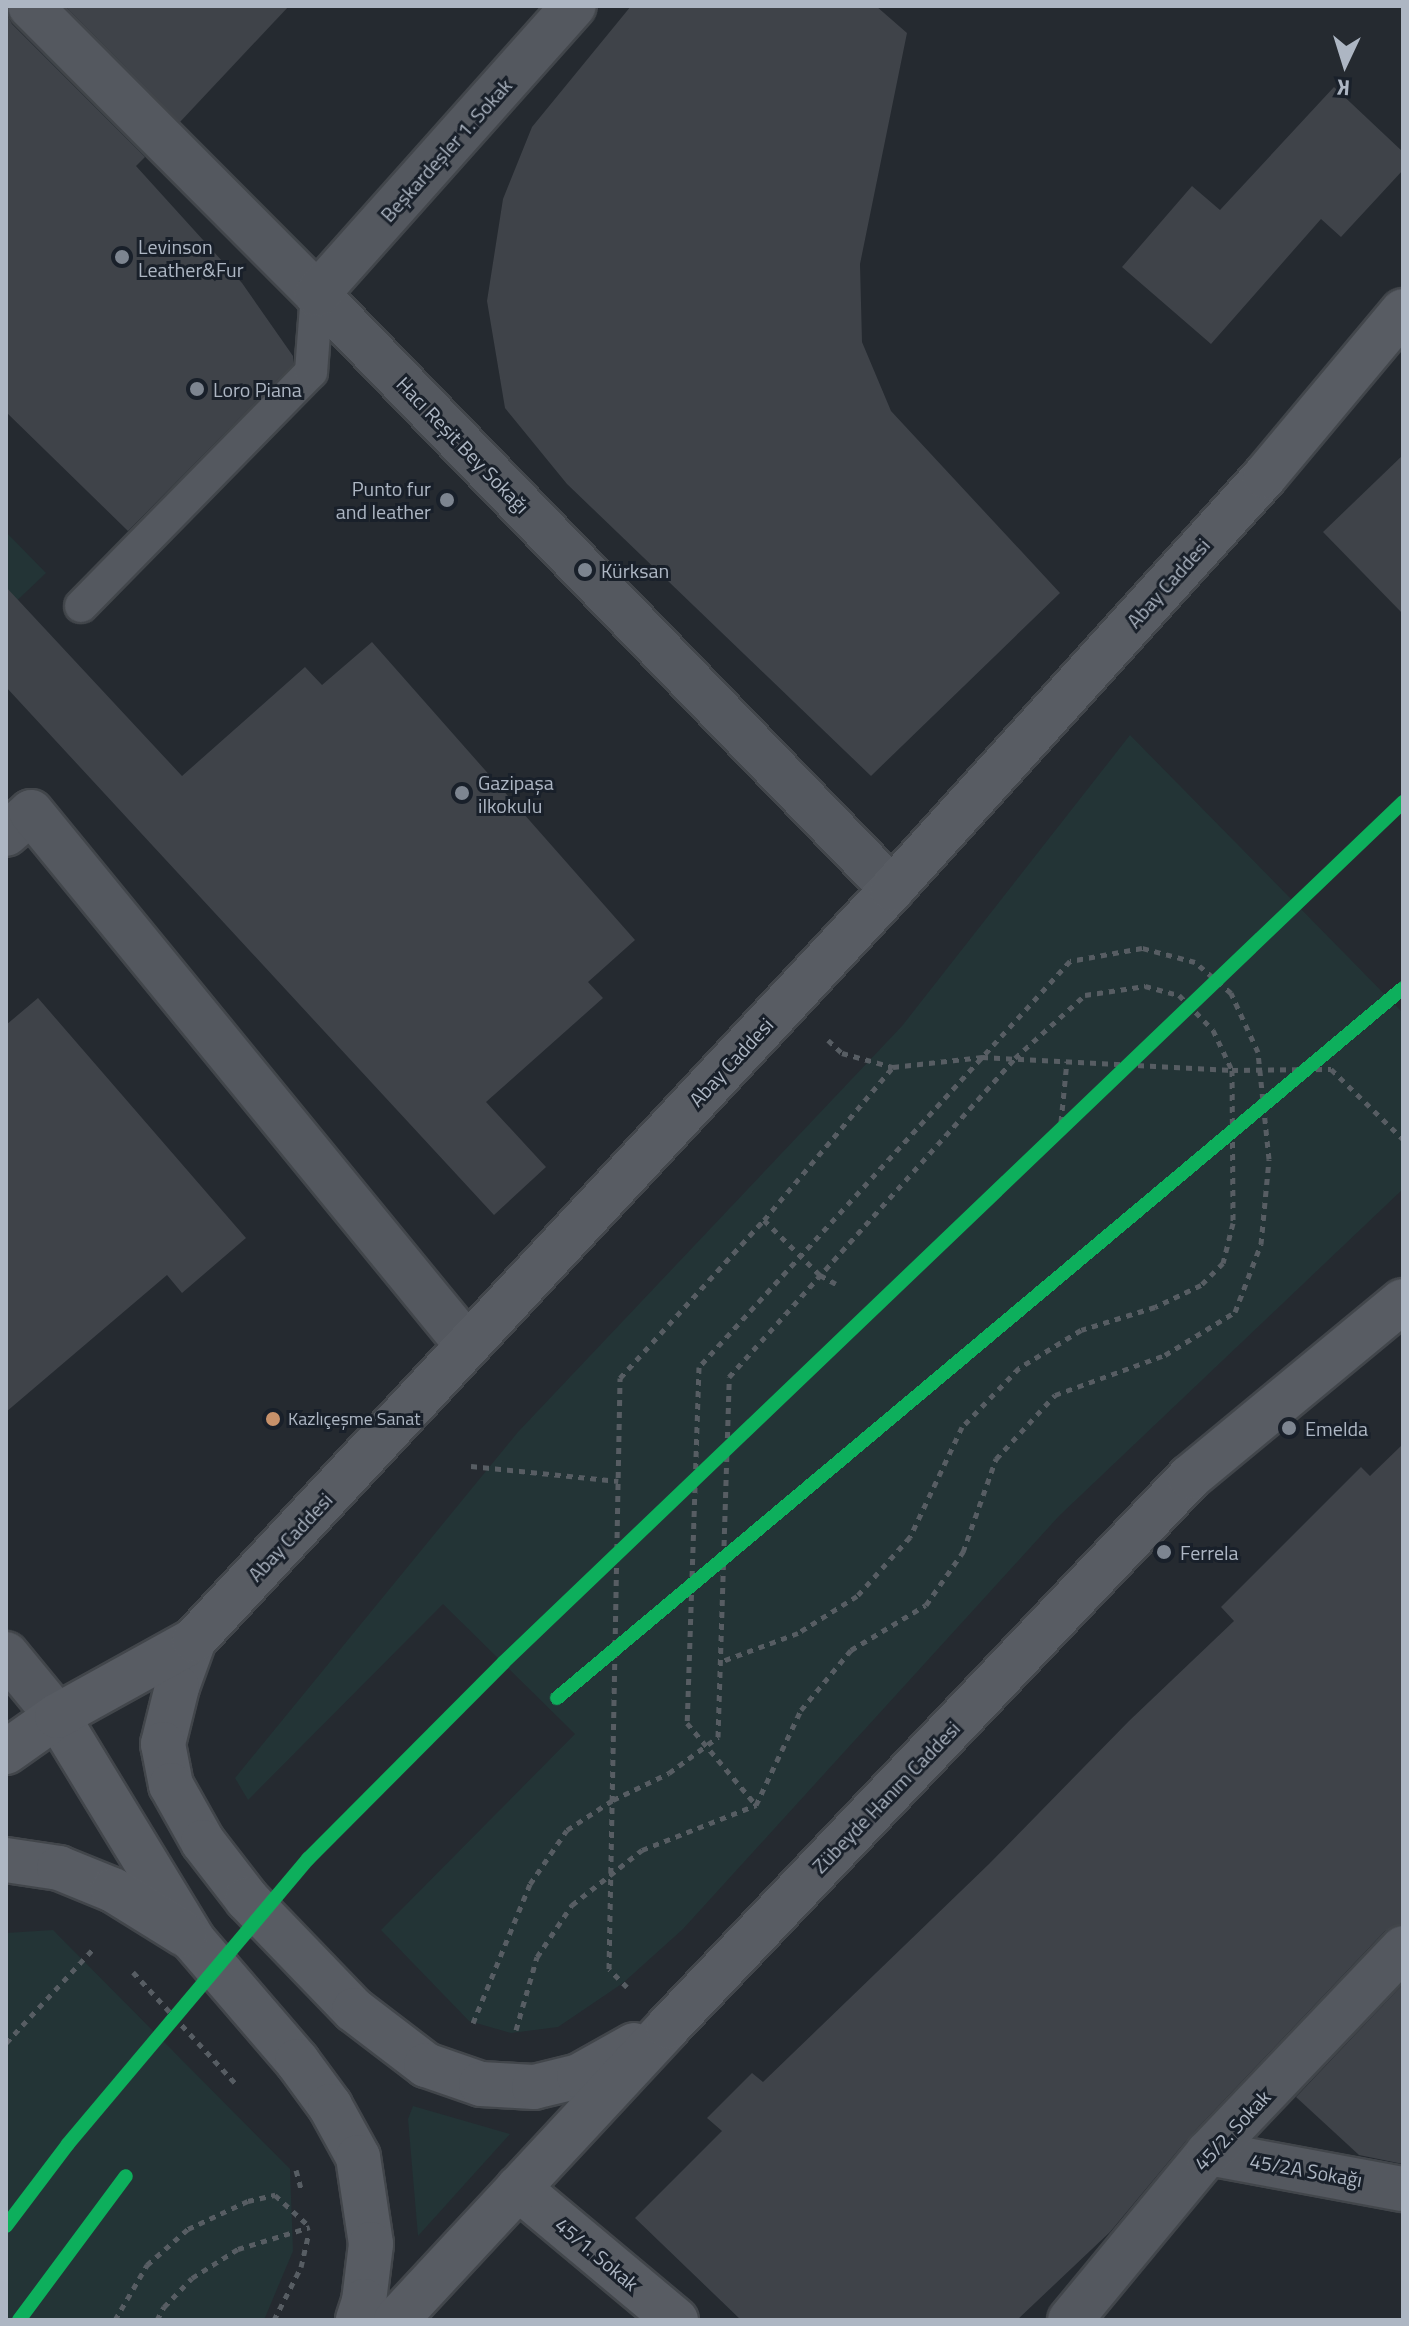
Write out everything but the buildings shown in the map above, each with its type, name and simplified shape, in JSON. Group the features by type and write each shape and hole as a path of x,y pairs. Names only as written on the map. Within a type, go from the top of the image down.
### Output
{"main road":[{"name":"Abay Caddesi","path":"6,1752 57,1716 194,1640 892,889 1265,476 1403,311"},
{"name":"Zübeyde Hanım Caddesi","path":"396,2320 668,2027 1190,1477 1403,1301"},
{"path":"194,1640 177,1687 163,1744 171,1785 203,1842 247,1899 354,2010 426,2065 481,2084 534,2087 579,2076 668,2027"},
{"path":"57,1716 193,1940 297,2061 330,2106 358,2157 371,2244 364,2301 358,2320"},
{"path":"6,1860 59,1868 113,1890 193,1940"},
{"name":"45/1. Sokak","path":"518,2188 676,2320"}],"street":[{"name":"Hacı Reşit Bey Sokağı","path":"30,6 317,294 892,889"},
{"name":"Beşkardeşler 1. Sokak","path":"317,294 574,6"},
{"path":"6,834 31,812 467,1345"},
{"path":"6,1654 57,1716"},
{"name":"45/2. Sokak","path":"1070,2320 1208,2153 1403,1948"},
{"name":"45/2A Sokağı","path":"1208,2153 1403,2189"}],"lane":[{"path":"81,606 311,372 317,294"}],"path":[{"path":"513,2039 537,1957 572,1905 642,1850 756,1805 801,1710 851,1650 926,1605 963,1552 996,1459 1055,1395 1165,1355 1235,1312 1261,1244 1269,1159 1258,1052 1231,993 1195,962 1142,948 1070,961 699,1367 687,1723 756,1805"},
{"path":"426,2065 468,2035 530,1884 567,1830 613,1800 669,1773 718,1737 720,1662 729,1377 1015,1058 1085,995 1145,986 1179,995 1213,1030 1232,1070 1233,1223 1223,1263 1201,1285 1155,1307 1081,1330 1019,1368 962,1427 910,1537 857,1596 798,1633 720,1662"},
{"path":"668,2027 609,1969 620,1378 764,1220 893,1067 982,1057 1232,1070 1331,1069 1403,1139"},
{"path":"1061,1122 1067,1061"},
{"path":"764,1220 820,1275 836,1284"},
{"path":"471,1466 618,1481"},
{"path":"6,2043 102,1939"},
{"path":"123,1961 247,2096"},
{"path":"293,2156 303,2198"},
{"path":"115,2320 119,2308 147,2265 188,2229 248,2201 275,2195 310,2227 371,2244"},
{"path":"274,2320 301,2267 310,2227 307,2213"},
{"path":"157,2320 164,2307 192,2278 238,2249 310,2227"}],"shaded area":[{"path":"6,532 46,573 6,611"},
{"path":"1130,735 1403,1013 1403,1189 1059,1516 683,1929 623,1983 558,2027 511,2033 469,2021 381,1930 575,1734 443,1604 248,1800 235,1778 518,1432 902,1026"},
{"path":"53,1930 290,2169 293,2251 264,2320 6,2320 6,1933"},
{"path":"413,2106 510,2134 418,2236 408,2119"}],"transit line":[{"path":"6,2226 68,2144 308,1859 503,1663 1403,802"},
{"path":"557,1698 1403,988"},
{"path":"19,2320 126,2176"}],"place":[{"name":"Levinson Leather&Fur","path":"122,257"},
{"name":"Loro Piana","path":"197,389"},
{"name":"Punto fur and leather","path":"447,500"},
{"name":"Kürksan","path":"585,570"},
{"name":"Gazipaşa ilkokulu","path":"462,793"},
{"name":"Kazlıçeşme Sanat","path":"273,1419"},
{"name":"Emelda","path":"1289,1428"},
{"name":"Ferrela","path":"1164,1552"}]}
